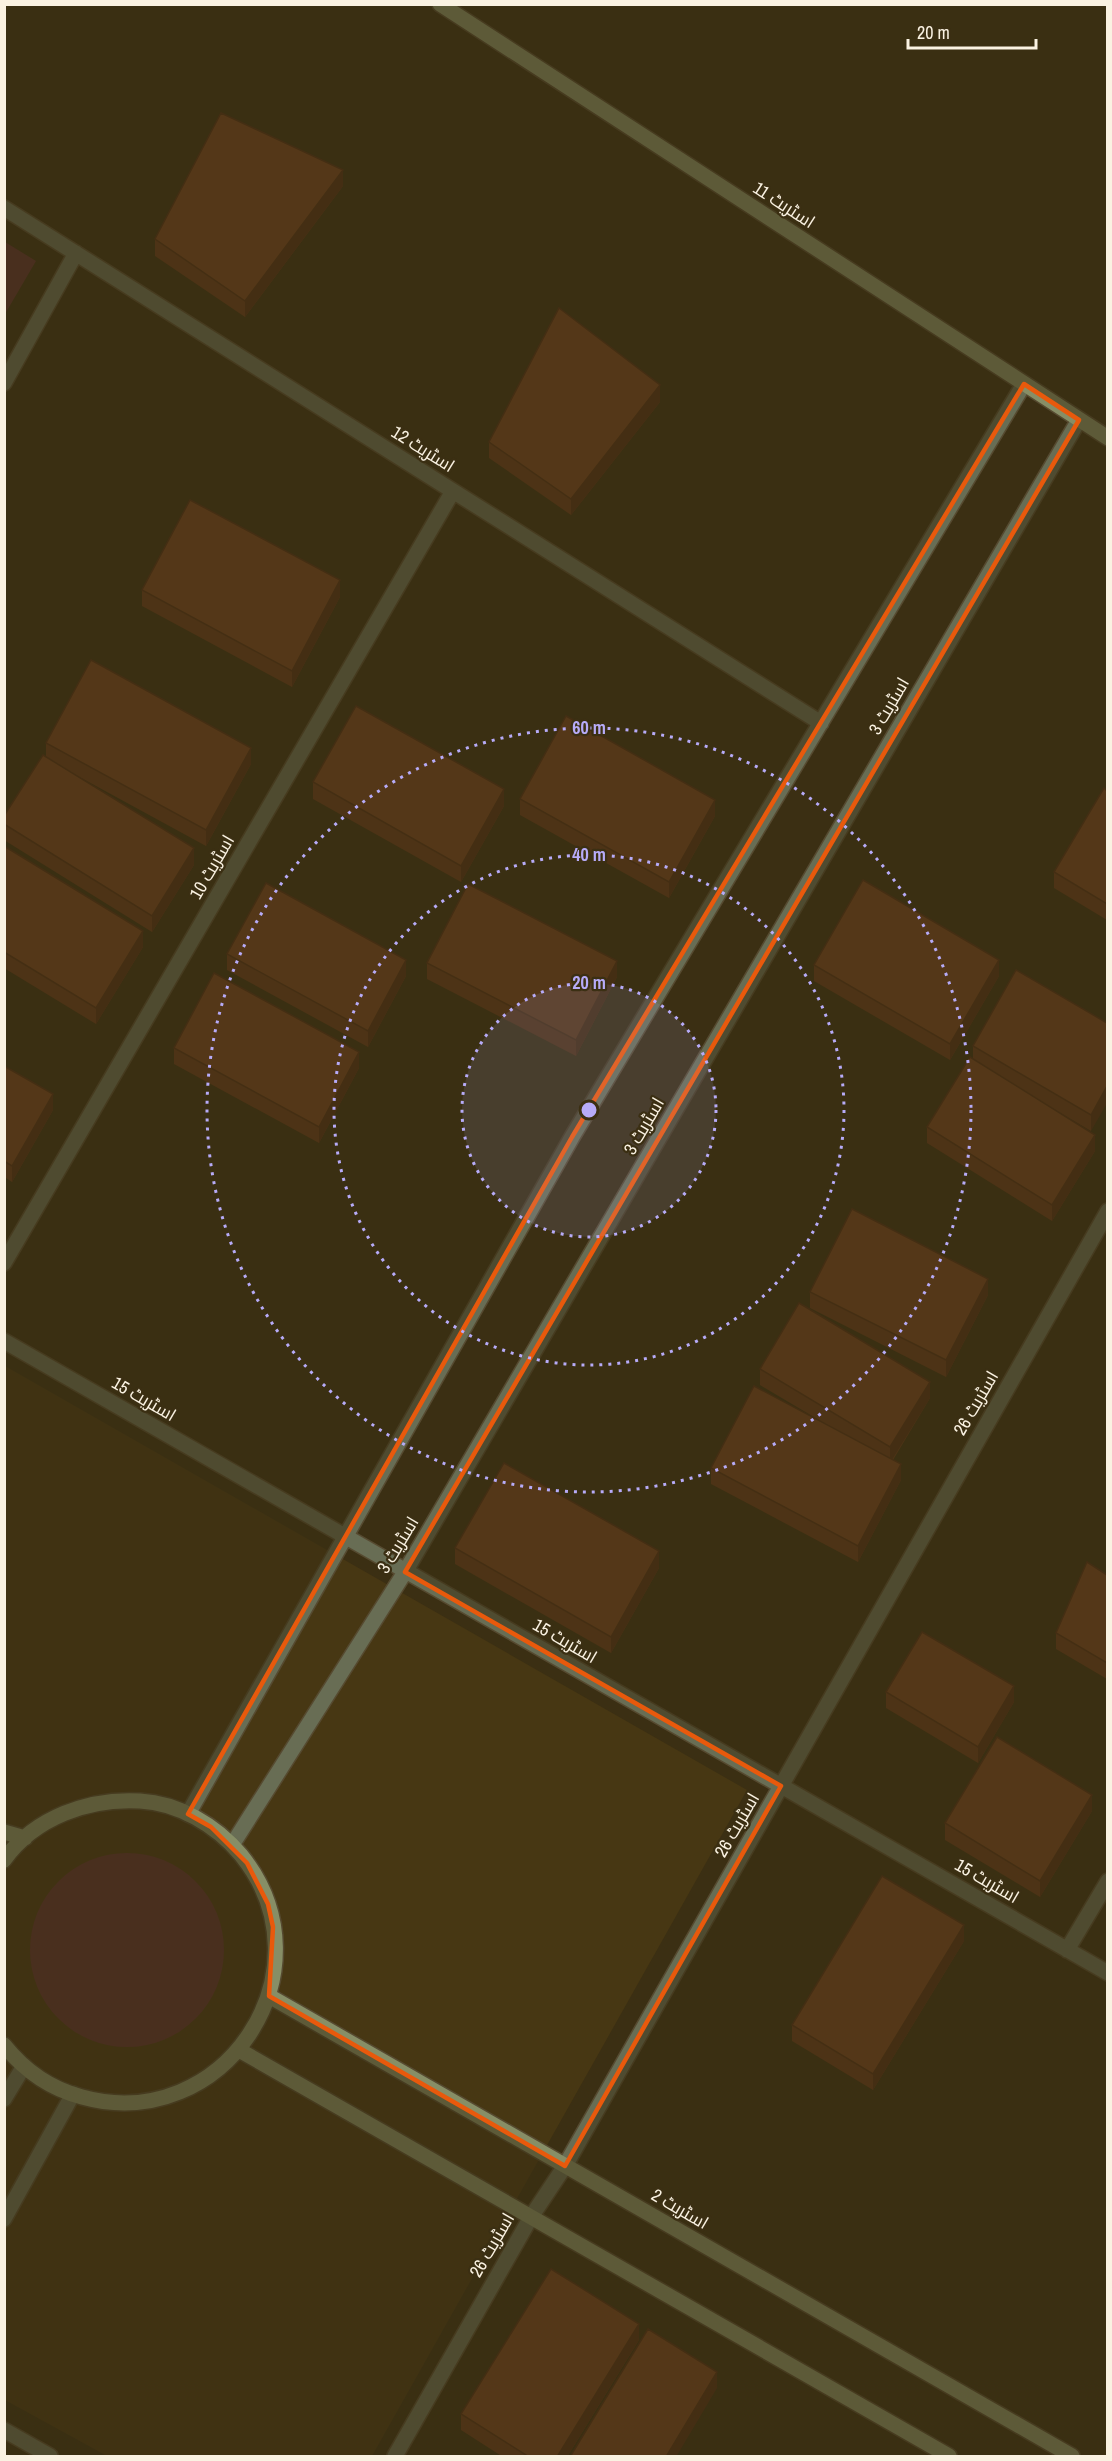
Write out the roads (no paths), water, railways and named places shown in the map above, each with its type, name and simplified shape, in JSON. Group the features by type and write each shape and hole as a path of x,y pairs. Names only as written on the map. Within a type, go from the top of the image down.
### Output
{"main road":[{"name":"اسٹریٹ 11","path":"440,4 1107,438"},
{"path":"4,1860 25,1838 62,1814 103,1802 146,1802 188,1814 212,1827 232,1845 253,1873 268,1904 275,1950 269,1996 256,2025 239,2050 221,2068 199,2084 175,2095 150,2101 124,2103 98,2101 73,2094 47,2082 24,2066 4,2045"},
{"path":"4,1832 25,1838"},
{"name":"اسٹریٹ 2","path":"269,1996 1072,2457"},
{"path":"239,2050 949,2457"}],"street":[{"name":"اسٹریٹ 12","path":"4,208 820,723"},
{"path":"4,383 76,253"},
{"path":"188,1814 572,1137 1024,384"},
{"name":"اسٹریٹ 3","path":"232,1845 405,1572 1079,420"},
{"name":"اسٹریٹ 10","path":"4,1263 453,490"},
{"name":"اسٹریٹ 26","path":"395,2457 531,2217 565,2166 1107,1211"},
{"name":"اسٹریٹ 15","path":"4,1341 1107,1972"},
{"path":"1068,1950 1107,1881"},
{"path":"4,2099 24,2066"},
{"path":"4,2219 73,2094"},
{"path":"4,2430 50,2457"}]}
